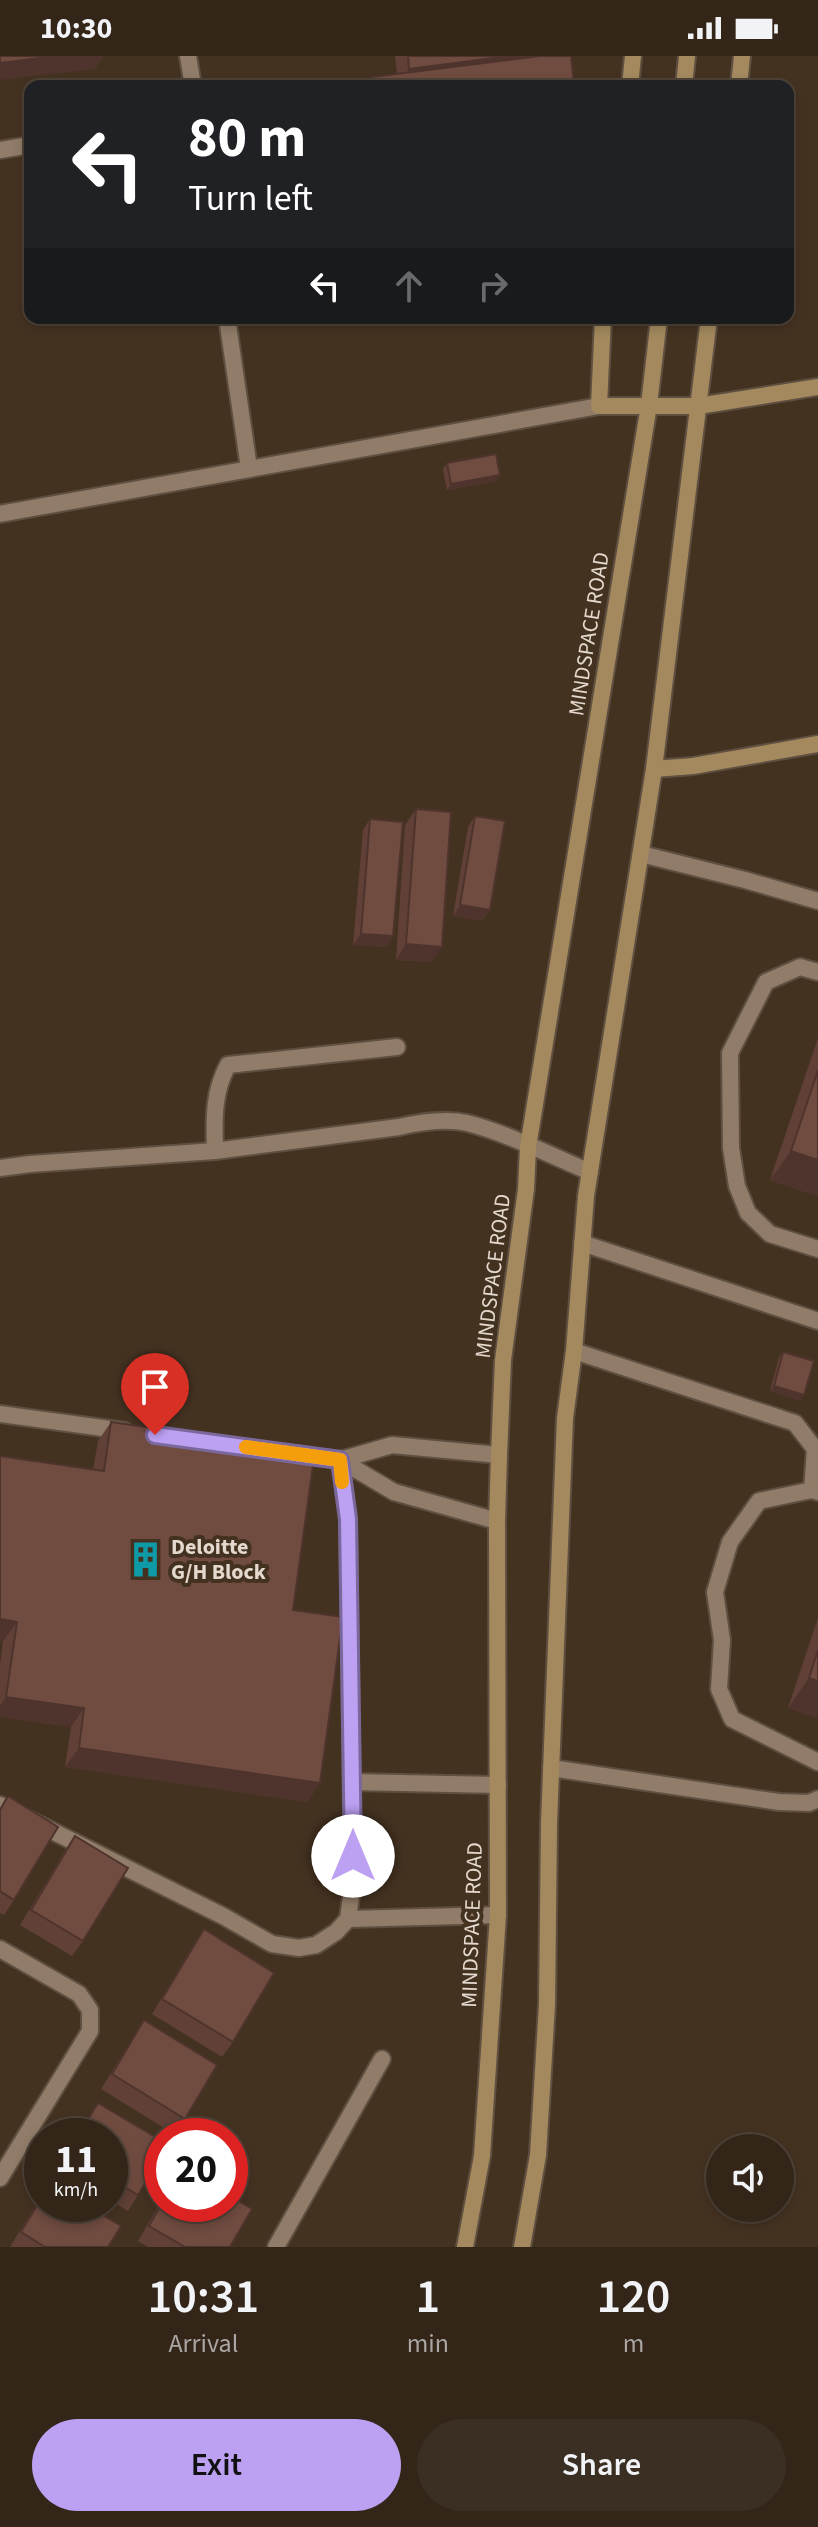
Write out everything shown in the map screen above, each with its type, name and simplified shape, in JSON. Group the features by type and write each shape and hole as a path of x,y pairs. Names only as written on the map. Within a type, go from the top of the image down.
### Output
{"main road":[{"path":"631,80 633,56"},
{"path":"685,80 687,56"},
{"path":"740,80 742,56"},
{"path":"603,324 599,406 698,406 818,387"},
{"name":"MINDSPACE ROAD","path":"465,2247 482,2156 498,1915 497,1521 503,1360 526,1189 528,1147 649,405 658,324"},
{"path":"522,2247 538,2155 547,2005 551,1768 565,1418 590,1172 654,769 708,324"},
{"path":"654,769 693,766 818,744"}],"street":[{"path":"188,56 192,80"},
{"path":"0,150 24,146"},
{"path":"228,324 249,468"},
{"path":"0,514 599,406"},
{"path":"641,854 818,901"},
{"path":"818,972 800,967 766,982 730,1053 731,1148 737,1186 748,1213 770,1234 818,1249"},
{"path":"215,1151 218,1082 228,1065 397,1047"},
{"path":"0,1168 215,1151 445,1121 466,1123 590,1172"},
{"path":"582,1243 818,1321"},
{"path":"574,1351 795,1423 815,1449 815,1491 759,1501 730,1542 715,1592 722,1640 719,1689 732,1719 818,1762"},
{"path":"0,1414 139,1432"},
{"path":"340,1460 392,1445 499,1455"},
{"path":"278,1451 340,1460 394,1492 497,1521"},
{"path":"0,1805 223,1916 272,1944 299,1948 316,1945 336,1932 348,1919 353,1881 348,1519 340,1460"},
{"path":"551,1768 779,1802 809,1803 818,1799"},
{"path":"352,1782 498,1785"},
{"path":"348,1919 498,1915"},
{"path":"0,1949 79,1994 90,2010 90,2031 0,2178"},
{"path":"276,2247 382,2059"}],"building":[{"path":"0,56 56,56 0,63"},
{"path":"408,56 509,56 409,69"},
{"path":"540,56 571,56 574,80 372,80 372,77"},
{"path":"496,454 500,475 451,484 447,463"},
{"path":"416,809 451,812 442,947 406,944"},
{"path":"475,816 505,821 490,910 460,905"},
{"path":"370,819 403,822 393,936 361,934"},
{"path":"818,1070 818,1160 791,1151"},
{"path":"783,1352 814,1361 804,1395 774,1386"},
{"name":"Deloitte G/H Block","path":"111,1422 315,1451 293,1610 343,1617 320,1783 79,1748 84,1708 6,1697 17,1622 0,1619 0,1456 104,1471"},
{"path":"818,1650 818,1681 809,1678"},
{"path":"8,1796 58,1827 14,1900 0,1891 0,1810"},
{"path":"75,1836 128,1868 83,1941 31,1910"},
{"path":"204,1929 274,1973 233,2042 162,1999"},
{"path":"144,2020 217,2065 186,2118 112,2074"},
{"path":"98,2103 123,2118 89,2118"},
{"path":"128,2121 144,2130 144,2185 138,2195 128,2189"},
{"path":"27,2222 114,2222 121,2226 108,2247 45,2247 21,2232"},
{"path":"151,2222 244,2222 230,2247 185,2247 149,2226"}],"slow traffic":[{"path":"246,1447 340,1460 342,1482"}],"place":[{"name":"Deloitte G/H Block","path":"145,1560"}],"route":[{"path":"155,1435 340,1460 348,1519 353,1856"}]}
